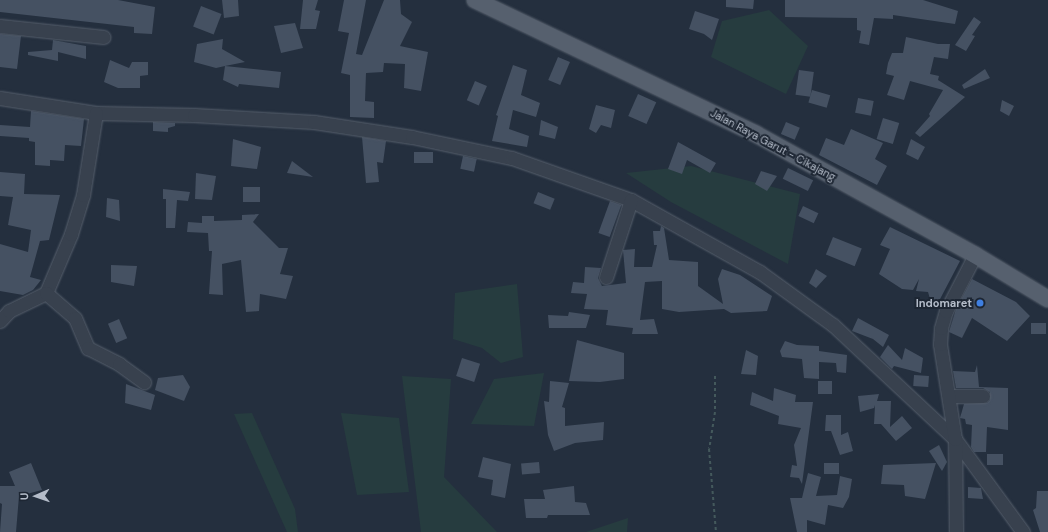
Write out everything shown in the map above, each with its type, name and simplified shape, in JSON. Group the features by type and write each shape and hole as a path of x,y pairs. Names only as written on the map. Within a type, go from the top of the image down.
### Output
{"main road":[{"name":"Jalan Raya Garut - Cikajang","path":"475,0 490,3 756,134 975,255 1048,299"}],"street":[{"path":"0,26 103,37"},
{"path":"0,98 96,113 194,115 314,122 412,137 512,158 631,200 760,272 802,300 878,365 955,439 1023,532"},
{"path":"0,321 9,311 46,293 70,234 83,195 96,113"},
{"path":"606,277 631,200"},
{"path":"956,532 955,439 940,344 940,328 946,311 975,255"},
{"path":"46,293 75,318 88,348 119,364 144,382"},
{"path":"949,396 983,396"}],"path":[{"path":"715,376 715,412 709,449 716,532"}],"green space":[{"path":"769,10 808,46 786,94 711,57 722,21"},
{"path":"691,166 800,194 788,264 671,202 626,173"},
{"path":"517,284 523,357 501,363 482,348 453,339 455,293"},
{"path":"544,373 534,426 471,424 494,379"},
{"path":"402,376 451,379 444,477 497,532 421,532"},
{"path":"252,413 295,509 298,532 287,532 234,414"},
{"path":"341,413 399,418 409,492 357,495"},
{"path":"628,518 627,532 586,532"}],"building":[{"path":"0,0 118,0 155,7 152,34 134,33 134,27 0,12"},
{"path":"222,0 238,0 239,16 224,18"},
{"path":"303,0 318,0 315,10 320,11 316,29 300,29"},
{"path":"344,0 366,0 356,54 362,55 384,0 400,0 401,14 412,22 400,46 428,52 421,91 404,88 405,64 384,63 383,72 366,73 365,101 374,102 374,118 350,117 350,75 341,73 349,33 338,31"},
{"path":"726,0 754,0 753,9 726,7"},
{"path":"785,0 923,0 958,11 955,24 893,15 893,19 874,18 869,45 859,43 861,31 857,30 857,18 785,17"},
{"path":"201,6 222,14 214,34 193,27"},
{"path":"695,11 719,19 712,40 704,34 689,29"},
{"path":"974,17 981,22 972,35 975,36 966,51 955,45"},
{"path":"295,23 303,48 281,53 274,26"},
{"path":"0,34 21,36 17,69 0,67"},
{"path":"906,37 938,44 950,44 948,59 934,57 930,74 939,76 938,80 965,97 920,137 915,133 930,116 929,114 943,90 910,81 904,100 887,95 894,76 886,74 888,63 892,53 903,53"},
{"path":"223,39 222,49 245,62 216,68 194,62 197,44"},
{"path":"53,40 86,46 86,59 58,52 58,61 28,55 28,52 52,50"},
{"path":"558,57 570,62 560,85 548,80"},
{"path":"110,60 129,68 132,62 148,62 148,75 140,76 140,88 118,88 104,82"},
{"path":"513,65 527,70 521,95 540,103 536,117 513,110 509,129 529,136 527,147 492,141 498,116 496,115"},
{"path":"225,66 281,72 279,88 239,84 238,87 223,80"},
{"path":"985,69 990,78 964,89 962,85"},
{"path":"799,70 814,72 810,97 796,95"},
{"path":"475,81 487,86 479,105 467,100"},
{"path":"812,90 830,95 827,108 808,102"},
{"path":"638,94 656,102 647,124 628,116"},
{"path":"858,98 874,101 871,116 855,113"},
{"path":"1002,100 1014,106 1009,116 1000,111"},
{"path":"596,105 615,110 611,128 601,125 596,133 589,129"},
{"path":"31,111 84,119 81,146 65,145 64,161 50,160 50,166 35,165 35,142 29,141 29,138 0,136 0,125 30,127"},
{"path":"883,118 899,123 893,144 877,139"},
{"path":"541,120 558,127 555,139 539,135"},
{"path":"153,122 175,123 175,126 168,128 168,132 153,131"},
{"path":"786,122 800,128 795,140 781,134"},
{"path":"851,129 883,143 875,159 887,166 877,185 819,155 826,138 844,145"},
{"path":"362,137 386,141 383,163 377,162 379,182 366,183"},
{"path":"233,139 261,147 257,169 231,166"},
{"path":"911,139 925,147 918,160 906,154"},
{"path":"678,142 716,163 710,173 687,160 682,174 668,169"},
{"path":"414,152 433,152 433,163 414,163"},
{"path":"463,156 477,159 474,172 460,169"},
{"path":"292,161 313,177 287,173"},
{"path":"788,168 813,180 808,191 783,179"},
{"path":"761,171 777,176 767,191 755,184"},
{"path":"0,172 25,174 24,194 60,195 49,240 40,241 30,277 41,280 33,290 23,295 0,291 0,244 28,252 31,230 8,225 13,197 0,196"},
{"path":"196,173 216,176 212,200 195,199"},
{"path":"243,187 260,187 260,202 243,202"},
{"path":"163,189 190,192 188,201 177,200 175,228 166,228 166,199 163,199"},
{"path":"538,192 555,199 550,210 534,203"},
{"path":"107,198 119,200 120,221 106,217"},
{"path":"610,201 621,205 610,237 598,233"},
{"path":"803,206 818,213 814,223 798,216"},
{"path":"259,214 253,222 279,248 288,248 280,274 293,276 286,299 260,294 259,311 246,312 241,260 222,264 223,295 209,294 212,251 209,251 208,233 187,232 188,222 202,223 202,216 214,216 214,221 242,220 242,215"},
{"path":"661,226 664,228 669,260 698,262 698,286 723,304 718,279 722,269 740,275 772,296 767,311 731,313 724,309 679,312 662,309 662,281 645,282 640,320 654,319 658,334 632,334 633,328 606,325 608,310 584,309 587,294 571,293 573,282 584,283 585,267 601,268 598,278 602,286 626,283 623,250 635,249 634,267 652,267 657,245 654,245 653,231 660,231"},
{"path":"890,227 960,261 939,301 930,299 928,292 916,291 919,279 913,290 902,289 879,274 890,249 880,245"},
{"path":"833,237 862,249 855,266 826,255"},
{"path":"111,265 137,266 134,286 111,282"},
{"path":"816,269 827,276 816,288 809,283"},
{"path":"972,279 1016,302 1030,316 1007,341 972,318 962,338 949,332 956,309"},
{"path":"569,312 590,315 586,328 549,328 548,315 568,316"},
{"path":"858,318 889,335 883,347 873,339 852,331"},
{"path":"119,319 127,338 116,343 108,324"},
{"path":"1031,323 1046,323 1046,334 1031,334"},
{"path":"577,340 624,353 624,379 600,382 569,381"},
{"path":"785,341 797,345 819,346 819,351 847,355 846,373 837,372 836,363 819,362 819,379 804,378 802,359 782,357 780,351"},
{"path":"888,345 902,360 905,348 923,358 921,373 894,366 892,369 880,357"},
{"path":"746,350 758,356 756,375 741,374"},
{"path":"462,358 480,364 474,382 456,376"},
{"path":"977,365 979,387 1008,388 1008,430 987,427 986,452 974,452 971,447 972,425 966,424 965,419 960,418 964,404 987,403 990,400 990,392 983,388 956,388 953,371 975,372"},
{"path":"183,375 190,387 184,401 155,390 158,378"},
{"path":"914,375 929,376 928,387 913,386"},
{"path":"550,381 569,383 562,407 565,408 565,426 604,422 603,440 575,443 554,451 548,435 544,401 549,402"},
{"path":"818,381 832,381 832,394 818,394"},
{"path":"126,384 155,395 151,410 125,403"},
{"path":"774,388 796,395 795,402 813,402 802,484 799,478 790,477 792,465 797,466 794,445 801,428 778,424 779,416 750,405 752,392 773,401"},
{"path":"879,394 877,401 891,401 890,427 902,416 912,428 896,441 881,424 874,424 875,405 874,408 860,412 858,396"},
{"path":"826,415 841,415 841,435 848,432 853,451 840,455 831,431 825,431"},
{"path":"939,445 947,462 942,471 929,451"},
{"path":"987,454 1003,454 1003,465 987,465"},
{"path":"483,457 511,464 505,498 491,495 493,480 478,477"},
{"path":"539,462 540,473 522,475 521,464"},
{"path":"31,463 42,490 19,496 16,532 0,532 2,504 0,503 0,486 15,486 9,472"},
{"path":"824,463 839,463 839,474 824,474"},
{"path":"936,463 925,499 905,496 904,485 881,484 883,465"},
{"path":"808,473 821,477 816,496 837,495 840,476 852,479 849,497 843,508 828,505 825,525 807,520 807,532 797,532 790,498 802,498"},
{"path":"574,486 575,502 586,503 590,515 548,515 547,518 526,518 524,499 545,499 543,490"},
{"path":"968,487 981,488 983,499 968,498"},
{"path":"1037,491 1048,491 1048,532 1040,532 1033,510 1036,508"}],"place":[{"name":"Indomaret","path":"980,303"}]}
